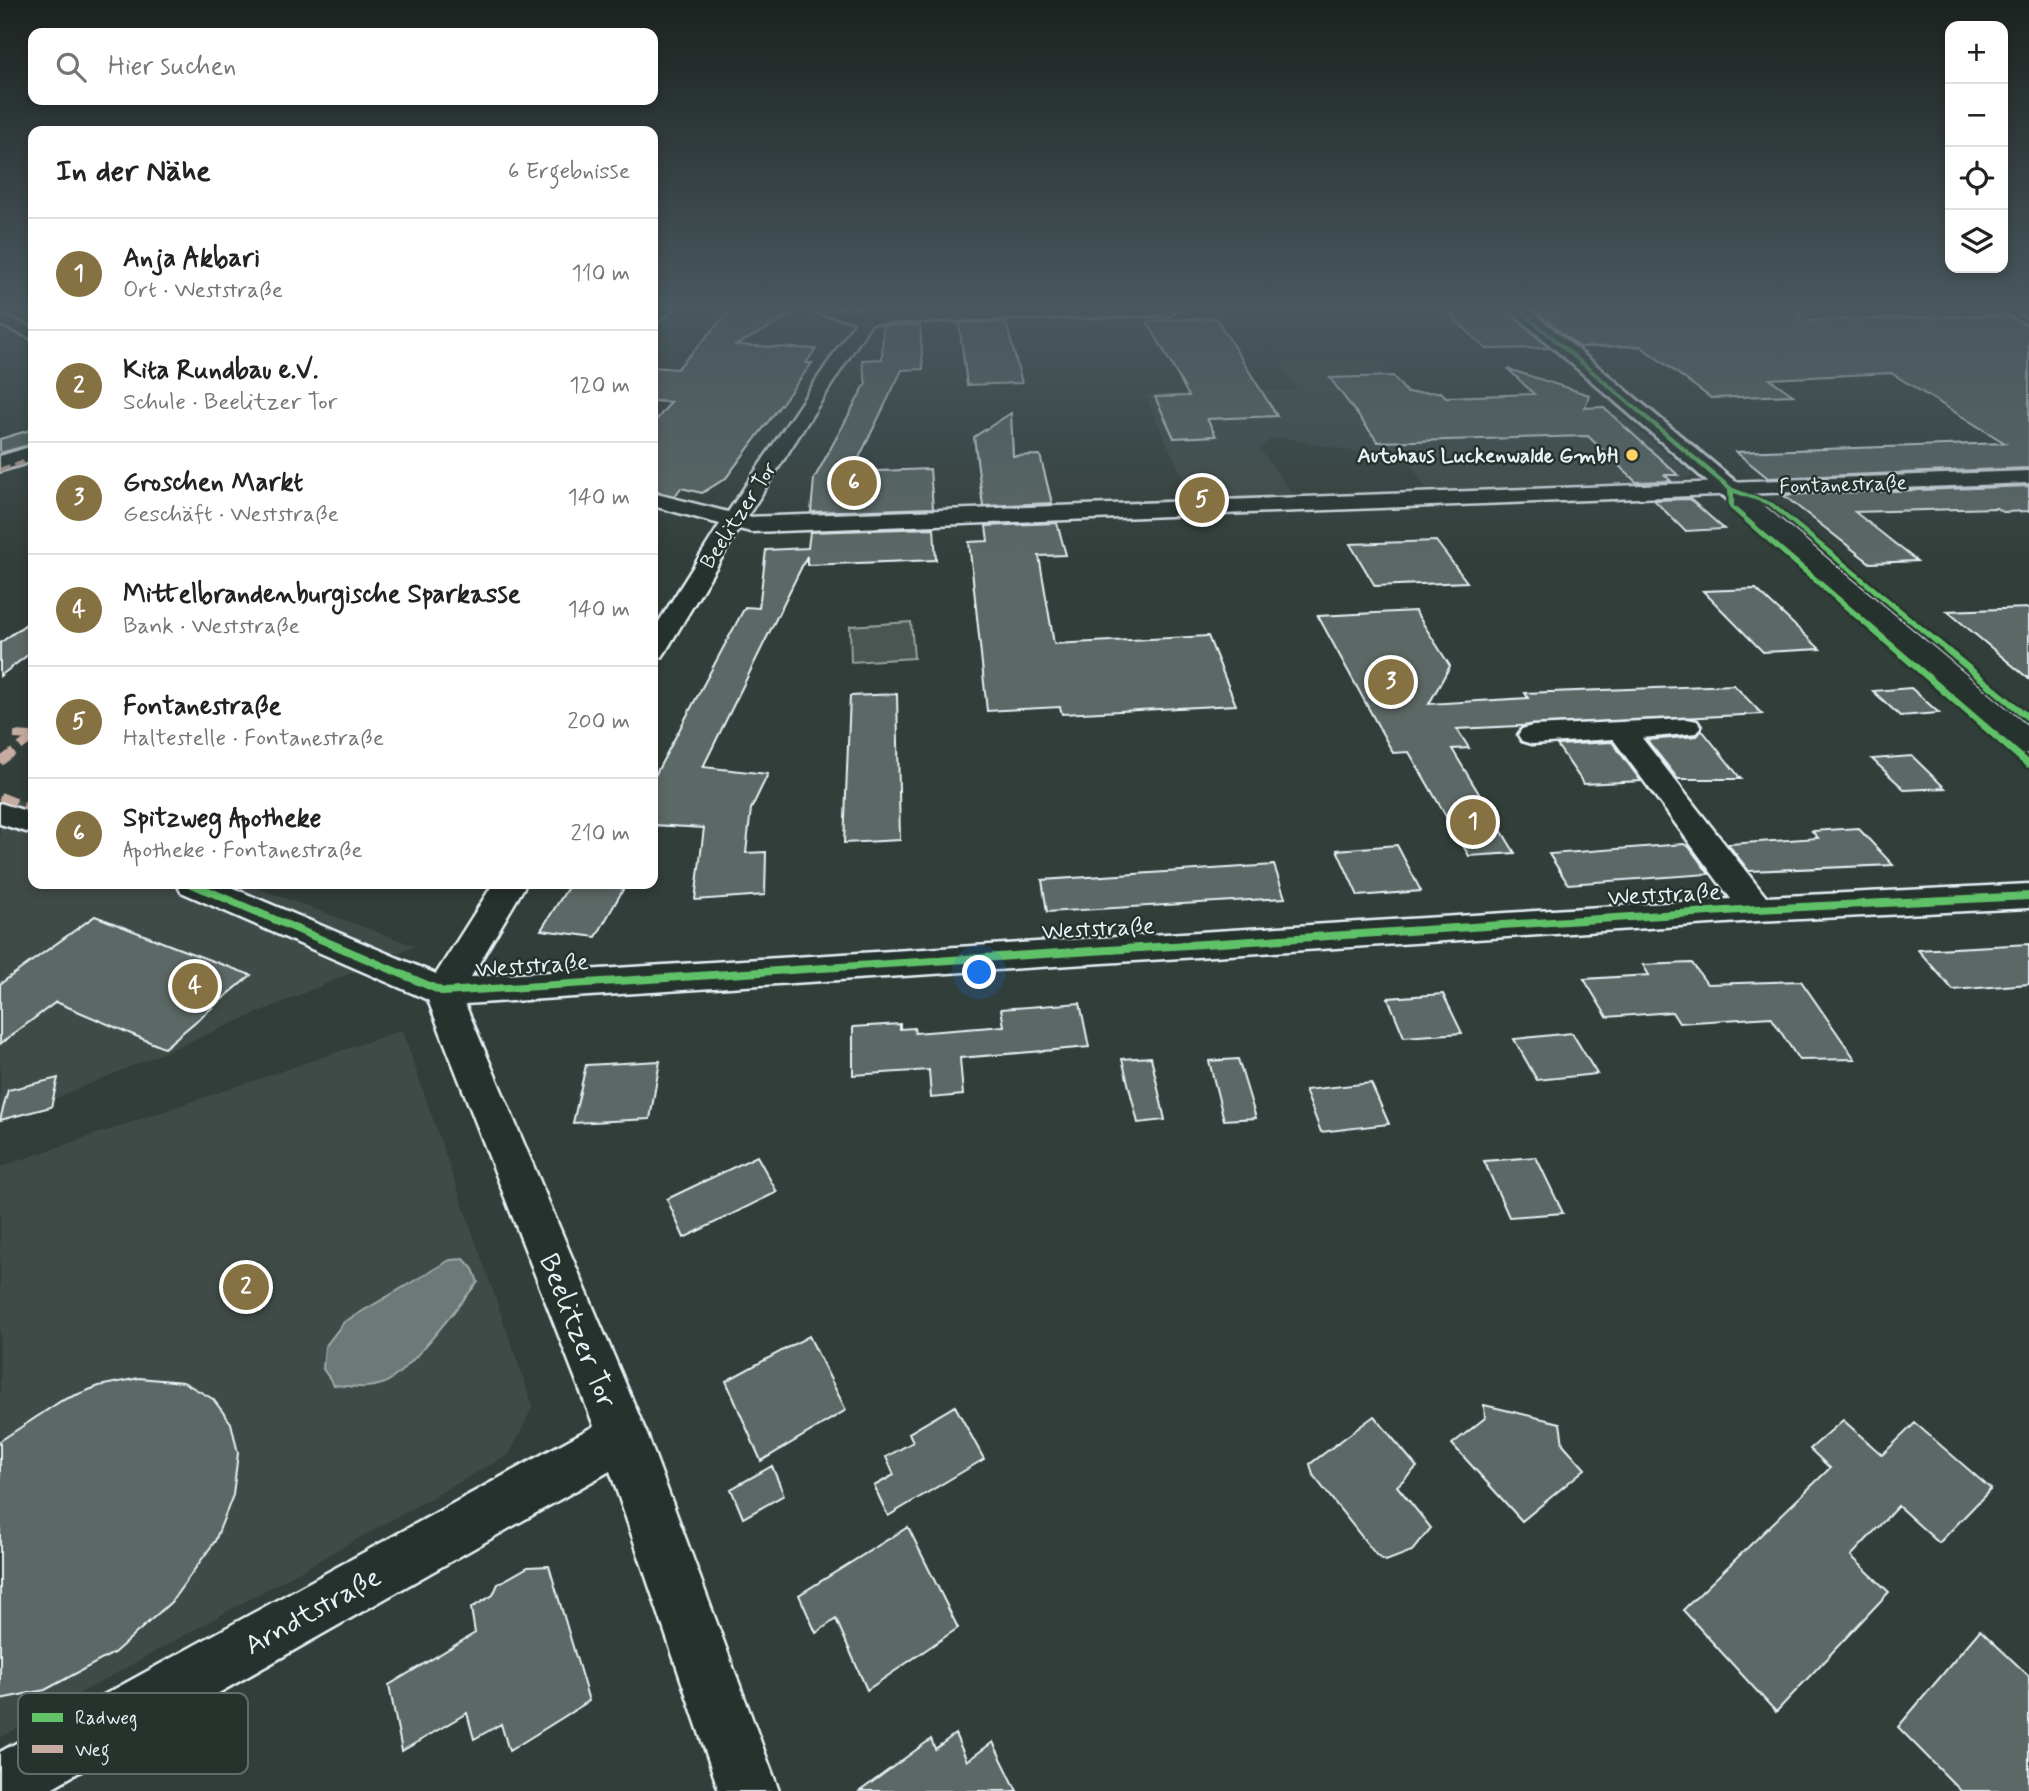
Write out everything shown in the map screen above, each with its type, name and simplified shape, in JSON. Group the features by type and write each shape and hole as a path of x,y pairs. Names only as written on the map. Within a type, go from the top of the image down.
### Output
{"street":[{"name":"Beelitzer Tor","path":"658,643 733,521 817,394"},
{"path":"1618,394 2029,744"},
{"path":"0,464 28,455"},
{"name":"Fontanestraße","path":"658,500 751,525 2029,477"},
{"path":"1532,735 1687,727"},
{"name":"Weststraße","path":"1621,730 1757,909"},
{"path":"0,813 28,822"},
{"name":"Weststraße","path":"205,889 443,992 1757,909 2029,895"},
{"path":"443,992 506,889"},
{"name":"Beelitzer Tor","path":"443,992 456,1032 624,1437 750,1791"},
{"name":"Arndtstraße","path":"164,1693 624,1437"},
{"name":"Arndtstraße","path":"0,1784 18,1774"}],"shaded area":[{"path":"1145,395 1541,395 1567,415 1617,413 1693,475 1680,482 1655,485 1429,494 1410,463 1287,438 1270,439 1260,449 1293,495 1192,498"},
{"path":"911,622 914,658 851,662 850,626"},
{"path":"0,793 28,803 28,889 261,889 415,946 0,1122"},
{"path":"402,1030 533,1406 510,1454 81,1693 18,1693 18,1728 0,1738 0,1167"},
{"path":"464,1259 473,1269 478,1282 405,1368 376,1386 334,1385 323,1369 325,1347 344,1322 450,1260"}],"building":[{"path":"658,394 789,394 726,478 702,493 681,488 675,496 658,492 658,418 671,402 658,401"},
{"path":"860,394 890,394 852,472 930,469 933,508 811,512 814,479"},
{"path":"1188,394 1263,394 1277,416 1207,419 1216,436 1174,438 1155,397 1189,396"},
{"path":"1342,394 1443,394 1446,397 1589,395 1585,408 1603,407 1678,475 1665,475 1671,481 1636,482 1588,436 1378,442"},
{"path":"1705,394 1793,395 1711,398"},
{"path":"1925,394 2029,394 2029,468 1768,478 1736,452 2005,443"},
{"path":"1011,413 1013,456 1040,455 1052,503 983,506 974,437"},
{"path":"28,431 28,445 0,453 0,439"},
{"path":"2029,486 2029,511 2003,512 1996,508 1855,512 1917,561 1870,563 1783,495"},
{"path":"1690,499 1724,529 1685,531 1654,500"},
{"path":"1057,523 1066,555 1039,556 1054,644 1208,636 1236,705 1062,714 1060,707 987,711 969,542 988,541 986,526"},
{"path":"934,528 936,560 807,565 807,556 703,767 768,774 751,809 746,853 766,852 765,895 695,900 704,828 658,825 658,770 745,607 759,608 766,550 808,548 810,532"},
{"path":"1436,541 1467,582 1375,586 1350,544"},
{"path":"1756,589 1820,649 1763,652 1703,591"},
{"path":"2029,608 2029,679 1947,611"},
{"path":"1415,611 1450,666 1429,704 1528,698 1525,693 1734,685 1762,714 1457,729 1469,748 1452,749 1515,853 1469,856 1409,752 1393,753 1318,616"},
{"path":"28,623 28,655 0,676 0,643"},
{"path":"1911,688 1939,713 1900,716 1873,691"},
{"path":"897,694 900,840 844,843 850,696"},
{"path":"1702,730 1741,779 1678,779 1647,740 1697,736"},
{"path":"1612,742 1641,781 1584,784 1557,745"},
{"path":"1912,756 1945,788 1905,790 1872,759"},
{"path":"1858,828 1893,865 1749,871 1728,844 1818,838 1812,831"},
{"path":"1684,844 1709,874 1568,884 1549,854"},
{"path":"1397,845 1421,891 1358,896 1337,850"},
{"path":"1274,865 1285,898 1047,912 1042,880"},
{"path":"567,889 623,889 596,937 541,930"},
{"path":"95,916 251,975 164,1048 56,1002 0,1044 0,984"},
{"path":"2029,944 2029,984 1953,990 1918,950"},
{"path":"1692,963 1707,984 1801,981 1855,1059 1799,1060 1771,1017 1679,1023 1672,1012 1607,1017 1584,979 1649,975 1643,965"},
{"path":"1443,994 1462,1033 1404,1037 1388,998"},
{"path":"1080,1003 1089,1047 960,1058 963,1095 931,1098 929,1070 853,1075 853,1027 900,1024 900,1029 914,1028 915,1033 1004,1026 1001,1009"},
{"path":"1572,1033 1597,1074 1537,1080 1514,1039"},
{"path":"1151,1057 1165,1120 1138,1123 1122,1059"},
{"path":"1238,1059 1256,1118 1224,1120 1209,1061"},
{"path":"660,1061 650,1119 573,1123 586,1065"},
{"path":"58,1078 51,1107 0,1120 8,1090"},
{"path":"1371,1083 1389,1124 1321,1132 1305,1090"},
{"path":"757,1156 777,1192 684,1238 667,1199"},
{"path":"1536,1157 1563,1213 1509,1217 1484,1161"},
{"path":"809,1336 846,1410 761,1461 726,1381"},
{"path":"139,1378 183,1382 213,1399 231,1423 238,1453 233,1495 215,1541 171,1602 114,1653 45,1690 18,1693 18,1695 0,1699 0,1441 61,1401 99,1386"},
{"path":"1484,1405 1560,1423 1563,1444 1585,1469 1522,1521 1452,1444 1485,1418"},
{"path":"955,1406 984,1459 888,1516 874,1486 894,1475 886,1457 913,1442 909,1433"},
{"path":"1374,1416 1417,1467 1397,1486 1431,1528 1412,1551 1386,1561 1377,1556 1313,1475 1310,1464"},
{"path":"1843,1420 1882,1455 1915,1423 1991,1489 1939,1543 1898,1506 1851,1556 1889,1592 1776,1712 1683,1610 1830,1468 1810,1449"},
{"path":"772,1466 784,1495 743,1518 731,1489"},
{"path":"908,1527 958,1628 867,1690 836,1619 816,1633 799,1595"},
{"path":"549,1566 589,1701 509,1751 501,1724 474,1739 467,1713 402,1751 389,1685 475,1633 471,1608 493,1595 498,1584 528,1567"},
{"path":"1980,1630 2029,1676 2029,1791 1961,1791 1898,1727"},
{"path":"955,1734 967,1761 993,1742 1017,1791 860,1791 931,1739 935,1749"}],"marked path":[{"path":"0,470 28,461"},
{"path":"14,735 28,736"},
{"path":"0,762 28,741"},
{"path":"0,796 28,807"}],"cycle path":[{"path":"1618,394 1731,489 1771,504 2029,718"},
{"path":"1731,489 1731,507 2029,765"},
{"path":"205,889 443,992 1757,909 2029,896"}],"place":[{"name":"Autohaus Luckenwalde GmbH","path":"1632,455"},
{"name":"Spitzweg Apotheke","path":"854,483"},
{"name":"Fontanestraße","path":"1202,500"},
{"name":"Groschen Markt","path":"1391,682"},
{"name":"Anja Akbari","path":"1473,822"},
{"name":"Mittelbrandenburgische Sparkasse","path":"195,986"},
{"name":"Kita Rundbau e.V.","path":"246,1287"}]}
